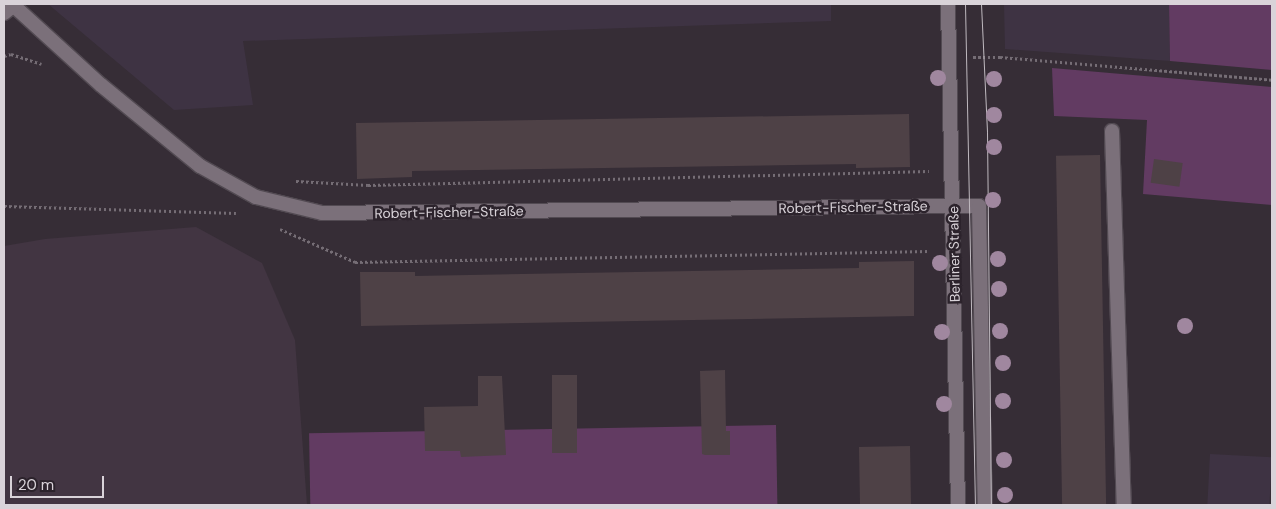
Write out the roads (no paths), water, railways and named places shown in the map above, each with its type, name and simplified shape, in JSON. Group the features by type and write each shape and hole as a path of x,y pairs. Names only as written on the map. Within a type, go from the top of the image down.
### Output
{"street":[{"name":"Berliner Straße","path":"948,4 954,206 958,505"},
{"name":"Robert-Fischer-Straße","path":"10,7 200,166 256,197 322,213 979,206 985,505"},
{"path":"1112,131 1124,505"}],"tram line":[{"path":"965,4 975,505"},
{"path":"981,4 987,132 991,505"}]}
